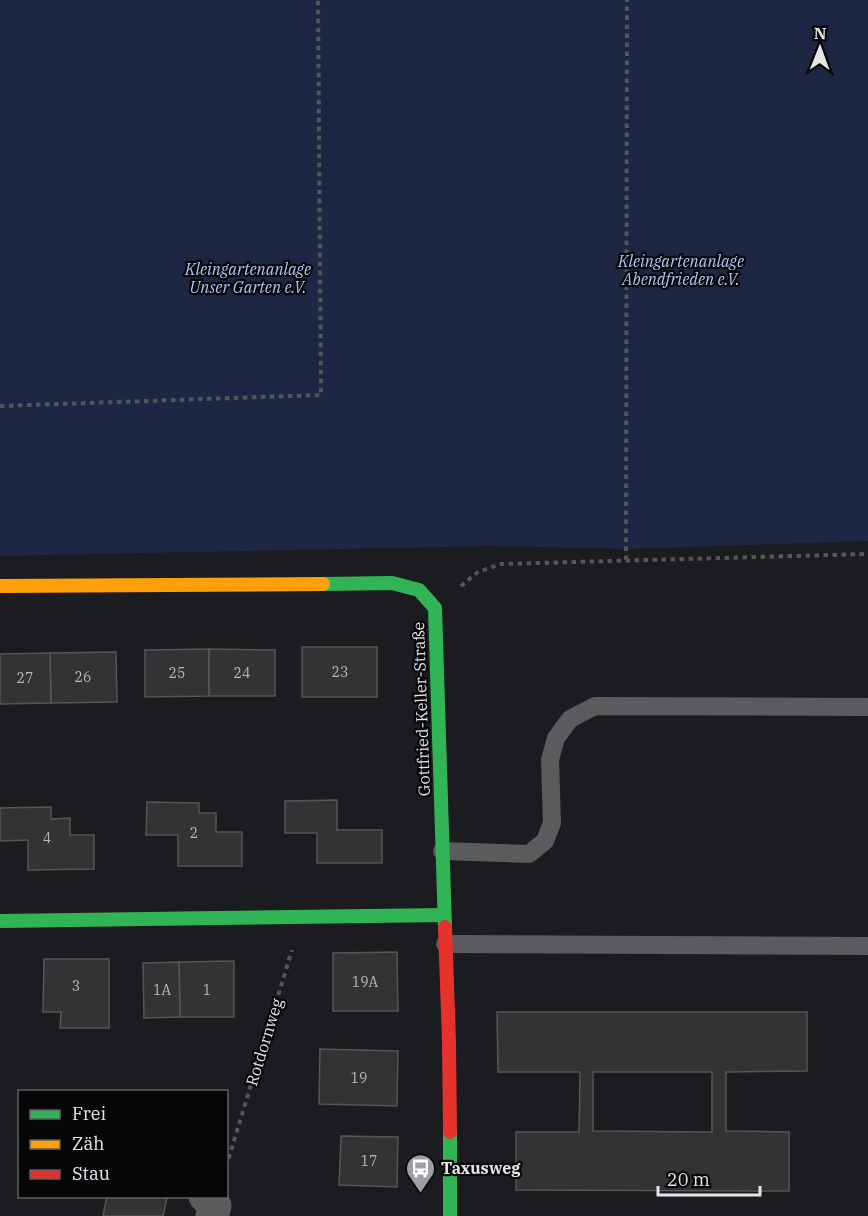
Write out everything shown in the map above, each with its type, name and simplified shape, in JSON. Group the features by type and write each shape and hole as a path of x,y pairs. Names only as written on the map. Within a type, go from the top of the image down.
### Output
{"street":[{"name":"Gottfried-Keller-Straße","path":"0,585 392,583 419,590 435,608 449,1042 450,1216"},
{"path":"0,921 444,915"},
{"path":"206,1198 215,1206 212,1216"}],"lane":[{"path":"442,851 529,854 545,841 552,824 550,760 556,738 570,718 595,706 868,707"},
{"path":"445,944 868,946"}],"path":[{"path":"0,406 321,395 318,0"},
{"path":"626,560 627,0"},
{"path":"435,608 477,572 501,564 868,554"},
{"name":"Rotdornweg","path":"228,1160 302,917"}],"green space":[{"path":"0,0 868,0 868,541 628,549 493,546 0,556"}],"building":[{"path":"302,647 377,647 377,697 302,697"},
{"path":"209,649 209,696 145,697 145,650"},
{"path":"209,649 275,650 275,696 209,696"},
{"path":"116,652 117,702 51,703 50,653"},
{"path":"50,653 51,703 0,704 0,654"},
{"path":"337,800 337,830 382,830 382,863 317,863 317,833 285,833 285,801"},
{"path":"147,802 199,803 199,813 216,813 216,832 242,832 242,866 178,866 178,835 146,835"},
{"path":"51,807 51,819 70,818 70,835 94,835 94,869 28,870 28,840 0,841 0,808"},
{"path":"397,952 398,1011 333,1011 333,953"},
{"path":"44,959 109,959 109,1028 60,1028 61,1012 43,1012"},
{"path":"234,961 234,1017 180,1017 179,962"},
{"path":"179,962 180,1017 144,1018 143,963"},
{"path":"497,1012 807,1012 807,1071 726,1072 726,1131 789,1132 789,1191 516,1190 516,1132 579,1132 580,1072 498,1072","holes":["593,1072 712,1072 712,1132 593,1131"]},
{"path":"320,1049 398,1051 397,1106 319,1104"},
{"path":"341,1136 398,1137 397,1187 339,1185"},
{"path":"107,1198 167,1198 163,1216 103,1216"}],"traffic: fast":[{"path":"323,584 392,583 419,590 435,608 445,927"},
{"path":"0,921 444,915"},
{"path":"450,1132 450,1216"}],"traffic: slow":[{"path":"0,586 323,584"}],"traffic: jam":[{"path":"445,927 450,1132"}],"place":[{"name":"Taxusweg","path":"420,1194"}],"park label":[{"name":"Kleingartenanlage Abendfrieden e.V.","path":"681,270"},
{"name":"Kleingartenanlage Unser Garten e.V.","path":"248,278"}]}
